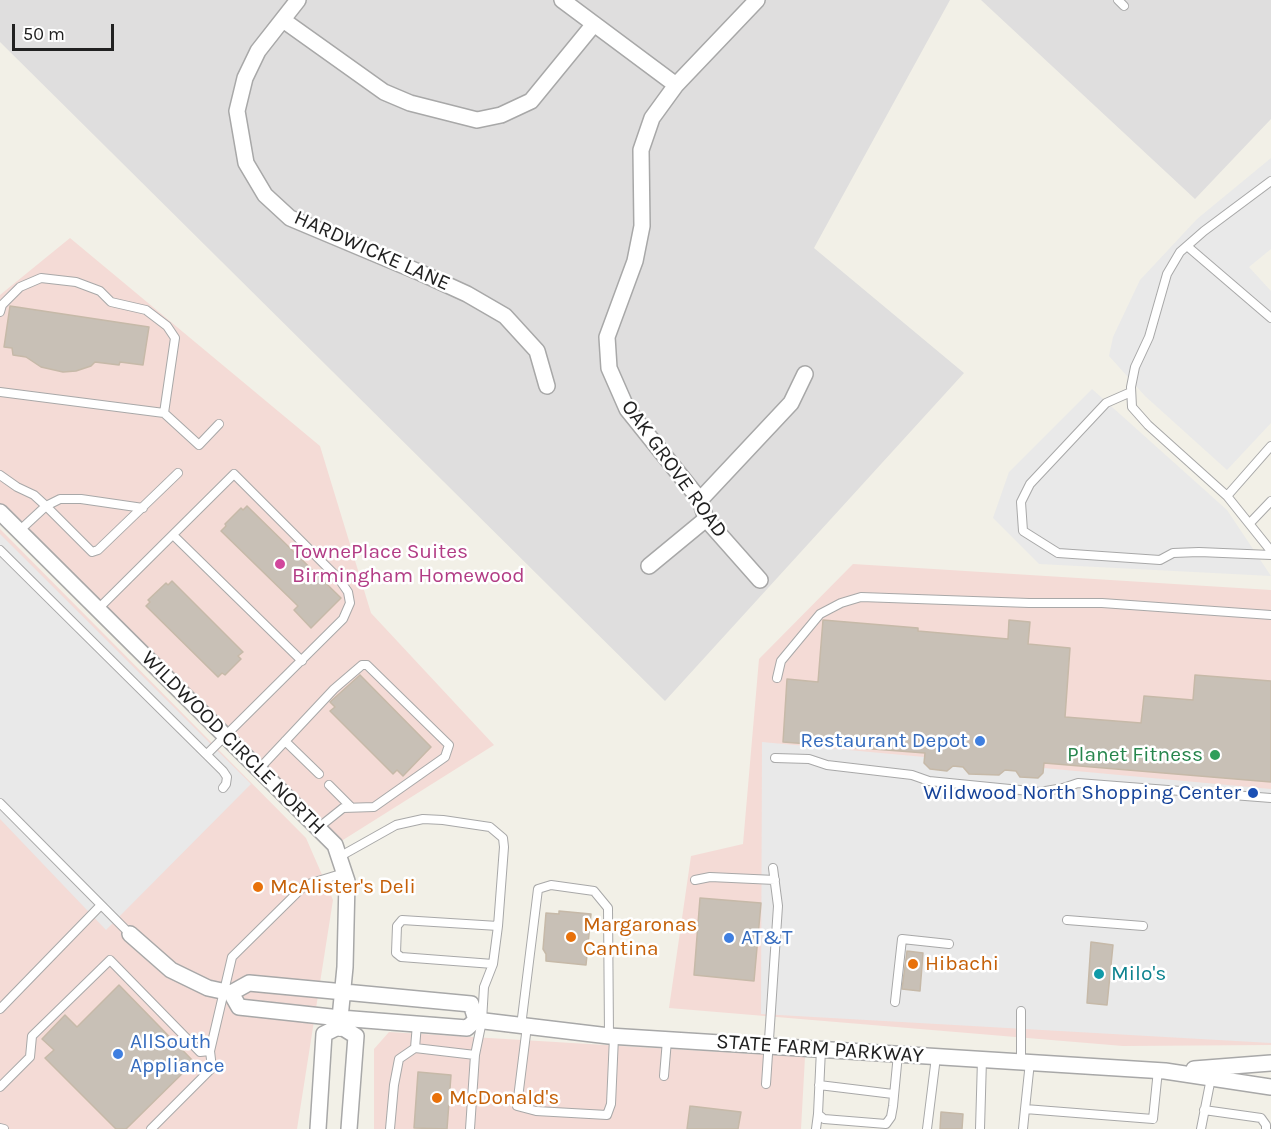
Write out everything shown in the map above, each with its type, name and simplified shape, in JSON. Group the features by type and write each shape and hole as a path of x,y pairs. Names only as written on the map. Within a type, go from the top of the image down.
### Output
{"street":[{"name":"HARDWICKE LANE","path":"298,0 258,51 245,78 237,111 246,163 265,195 290,218 468,294 505,316 537,351 547,386"},
{"path":"562,0 676,85"},
{"name":"OAK GROVE ROAD","path":"757,0 676,85 652,118 641,150 642,226 635,261 607,336 609,368 627,409 700,500 706,519 760,580"},
{"path":"283,20 384,92 410,103 477,120 501,115 531,101 594,24"},
{"path":"700,500 791,403 805,374"},
{"name":"WILDWOOD CIRCLE NORTH","path":"0,512 335,845 347,881 340,1022"},
{"path":"649,566 706,519"},
{"name":"STATE FARM PARKWAY","path":"130,934 171,970 208,988 227,992 239,1007 340,1022 467,1028 479,1020 612,1036 1161,1071 1271,1087"},
{"path":"227,992 249,983 471,1005 479,1020"},
{"path":"318,1129 324,1034 340,1022 356,1036 349,1129"},
{"name":"STATE FARM PARKWAY","path":"1161,1071 1271,1063"}],"lane":[{"path":"1271,181 1180,252 1167,273 1149,337 1135,367 1131,392 1132,407 1227,496 1271,551"},
{"path":"1188,246 1271,318"},
{"path":"0,312 2,305 20,287 41,278 76,282 100,291 111,302 146,310 167,326 175,338 164,413"},
{"path":"0,392 164,413 199,445 219,424"},
{"path":"1131,392 1106,403 1030,484 1021,502 1023,531 1058,552 1064,553 1160,560 1173,554 1199,552 1271,555"},
{"path":"1227,496 1271,446"},
{"path":"0,475 34,495 92,552 98,550 178,473"},
{"path":"98,609 234,474 339,579 348,592 350,603 343,619 207,754"},
{"path":"19,531 46,506 60,499 81,499 143,508"},
{"path":"1250,524 1271,501"},
{"path":"173,535 302,662"},
{"path":"0,550 207,754 227,777 223,788"},
{"path":"777,678 782,661 820,614 841,603 861,597 1029,603 1102,603 1271,615"},
{"path":"259,769 349,675 366,664 449,745 445,757 374,807 350,806 338,810 318,828"},
{"path":"285,741 319,774"},
{"path":"775,758 809,759 827,765 912,775 929,781 1040,792 1078,783 1271,798"},
{"path":"329,785 350,806"},
{"path":"0,803 130,934"},
{"path":"339,857 396,825 423,819 490,827 503,838 498,926 493,964 484,987 479,1020 470,1129"},
{"path":"766,1084 778,906 773,868"},
{"path":"151,1129 212,1068 210,1051 227,992 232,957 305,885 344,873"},
{"path":"695,880 710,877 775,880"},
{"path":"551,885 594,891 608,908 612,1036 611,1104 607,1115 536,1111 518,1106 538,889 551,885"},
{"path":"0,1009 101,905"},
{"path":"493,964 401,957 396,953 397,927 402,920 498,926"},
{"path":"1067,920 1143,927"},
{"path":"895,1002 902,939 949,944"},
{"path":"0,1087 30,1058 32,1036 110,960 200,1052 210,1051"},
{"path":"1021,1011 1026,1062 1023,1129"},
{"path":"415,1048 417,1024"},
{"path":"664,1076 667,1040"},
{"path":"390,1129 399,1059 415,1048 475,1055"},
{"path":"816,1129 821,1049"},
{"path":"818,1114 824,1119 886,1127 891,1117 898,1054"},
{"path":"927,1129 936,1057"},
{"path":"980,1129 982,1059"},
{"path":"1152,1129 1161,1071"},
{"path":"1201,1129 1211,1078"},
{"path":"819,1085 893,1094"},
{"path":"1025,1108 1153,1119"},
{"path":"1204,1110 1261,1118 1266,1129"}],"shaded area":[{"path":"0,0 950,0 814,248 964,373 665,701 0,42"},
{"path":"981,0 1271,0 1271,119 1195,199"},
{"path":"1271,158 1271,249 1249,267 1271,291 1271,423 1227,470 1145,396 1109,356 1113,337 1140,280 1197,219"},
{"path":"70,238 320,446 371,613 494,745 335,845 0,512 0,295"},
{"path":"1092,389 1227,510 1271,576 1039,564 993,518 1009,472"},
{"path":"0,529 306,838 333,900 297,1129 0,1129"},
{"path":"0,534 251,784 106,930 0,819"},
{"path":"853,564 1271,590 1271,1045 1123,1046 669,1008 691,856 743,844 759,659"},
{"path":"762,742 1271,789 1271,1043 761,1014","holes":["1091,942 1113,945 1107,1005 1087,1003"]},
{"path":"389,1032 805,1057 801,1129 374,1129 374,1049"}],"building":[{"path":"10,306 149,327 143,365 95,362 91,366 76,371 63,372 41,367 26,357 13,355 12,348 4,347"},
{"path":"247,506 341,598 311,628 294,610 298,606 221,531 241,508 243,510"},
{"path":"172,581 243,652 238,656 241,659 225,675 222,673 218,677 146,606 150,602 148,600 166,583 168,585"},
{"path":"823,620 1008,639 1009,620 1030,622 1028,644 1070,648 1065,717 1141,723 1144,696 1193,700 1195,675 1271,681 1271,782 1044,763 1043,773 1038,778 1020,777 1016,771 1005,770 999,775 969,774 963,767 953,766 947,771 930,769 924,763 925,753 783,742 787,679 818,682"},
{"path":"360,675 431,747 403,776 397,770 393,774 330,711 335,707 330,702"},
{"path":"700,898 761,903 754,981 694,975"},
{"path":"559,911 591,914 586,965 546,961 543,949 546,913 559,914"},
{"name":"Milo's","path":"1091,942 1113,945 1107,1005 1087,1003"},
{"name":"Hibachi","path":"907,951 923,953 920,991 902,989"},
{"name":"AllSouth Appliance","path":"119,985 194,1062 126,1129 116,1129 45,1058 54,1050 42,1039 65,1015 77,1027"},
{"path":"418,1072 451,1075 447,1129 414,1128"},
{"path":"690,1106 741,1112 738,1129 687,1129"},
{"path":"941,1112 963,1114 962,1129 940,1129"}],"place":[{"name":"TownePlace Suites Birmingham Homewood","path":"280,564"},
{"name":"Restaurant Depot","path":"980,741"},
{"name":"Planet Fitness","path":"1215,755"},
{"name":"Wildwood North Shopping Center","path":"1253,793"},
{"name":"McAlister's Deli","path":"258,887"},
{"name":"Margaronas Cantina","path":"571,937"},
{"name":"AT&T","path":"729,938"},
{"name":"Hibachi","path":"913,964"},
{"name":"Milo's","path":"1099,974"},
{"name":"AllSouth Appliance","path":"118,1054"},
{"name":"McDonald's","path":"437,1098"}]}
